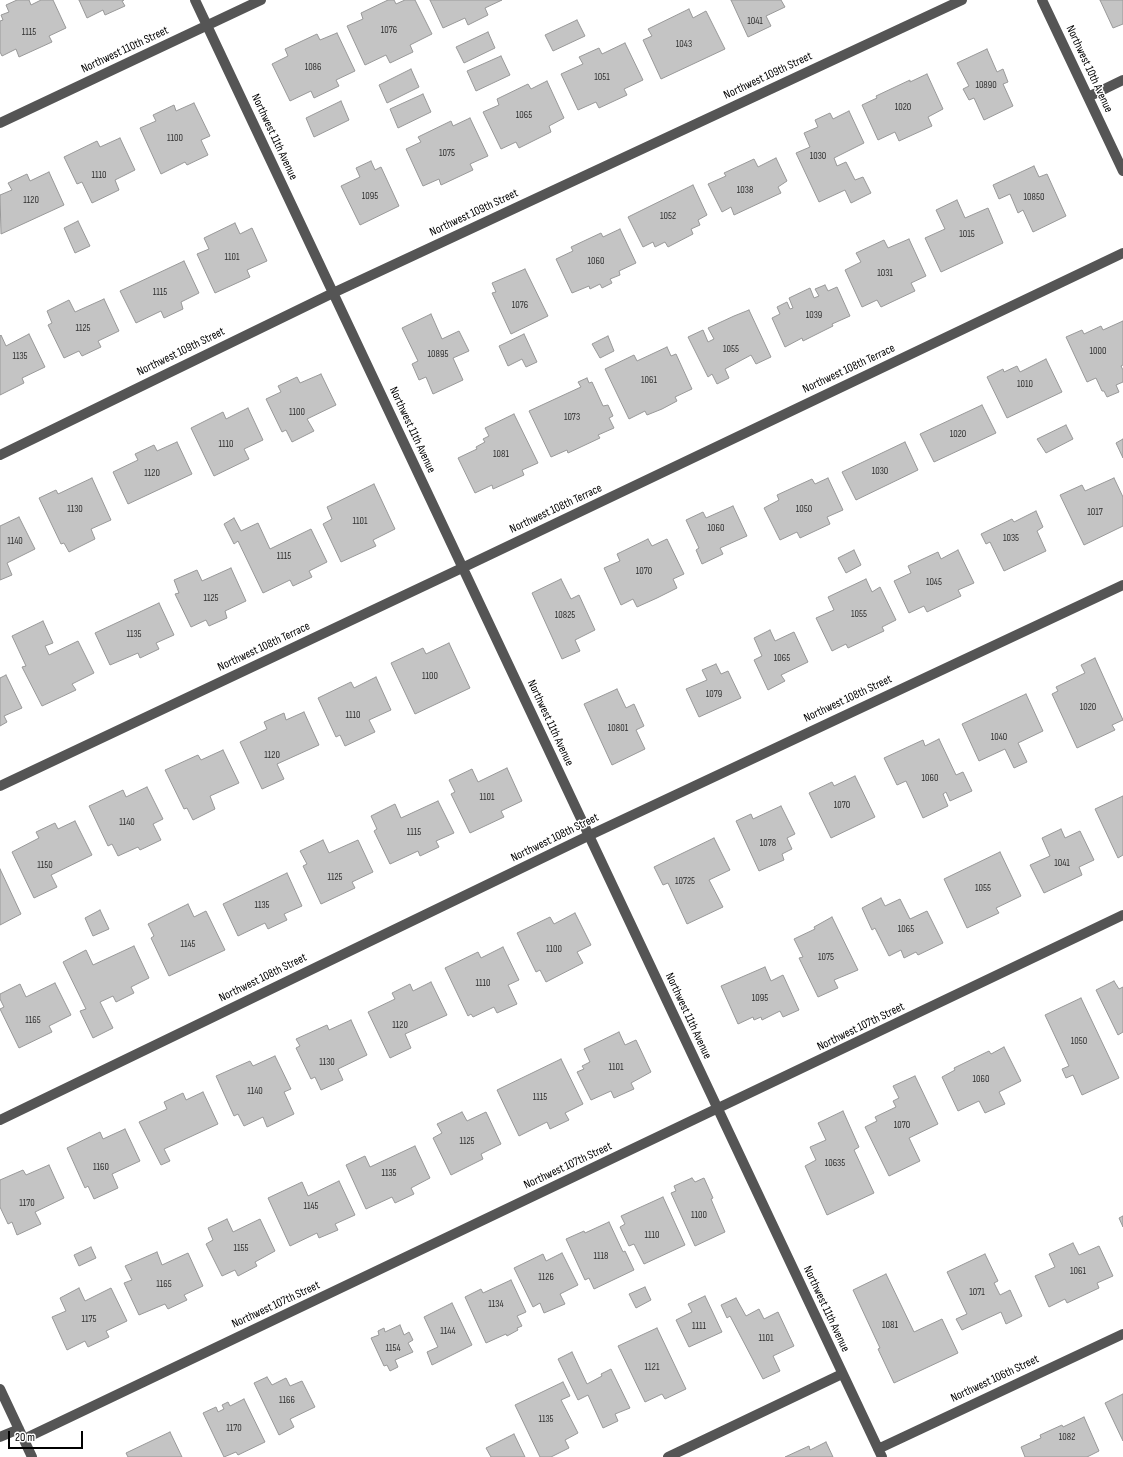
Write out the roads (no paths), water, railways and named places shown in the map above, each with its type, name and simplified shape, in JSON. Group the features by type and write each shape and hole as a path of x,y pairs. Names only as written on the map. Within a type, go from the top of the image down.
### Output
{"street":[{"name":"Northwest 11th Avenue","path":"195,0 880,1453"},
{"name":"Northwest 110th Street","path":"0,123 261,0"},
{"name":"Northwest 109th Street","path":"0,455 333,293 962,0"},
{"name":"Northwest 10th Avenue","path":"1042,0 1123,171"},
{"path":"1088,97 1123,80"},
{"name":"Northwest 108th Terrace","path":"0,786 1123,253"},
{"name":"Northwest 108th Street","path":"0,1120 588,836 1123,584"},
{"name":"Northwest 107th Street","path":"24,1440 1123,915"},
{"name":"Northwest 106th Street","path":"880,1453 1123,1334"},
{"path":"668,1457 842,1374"},
{"path":"0,1389 32,1457"},
{"path":"0,1437 19,1428"}]}
